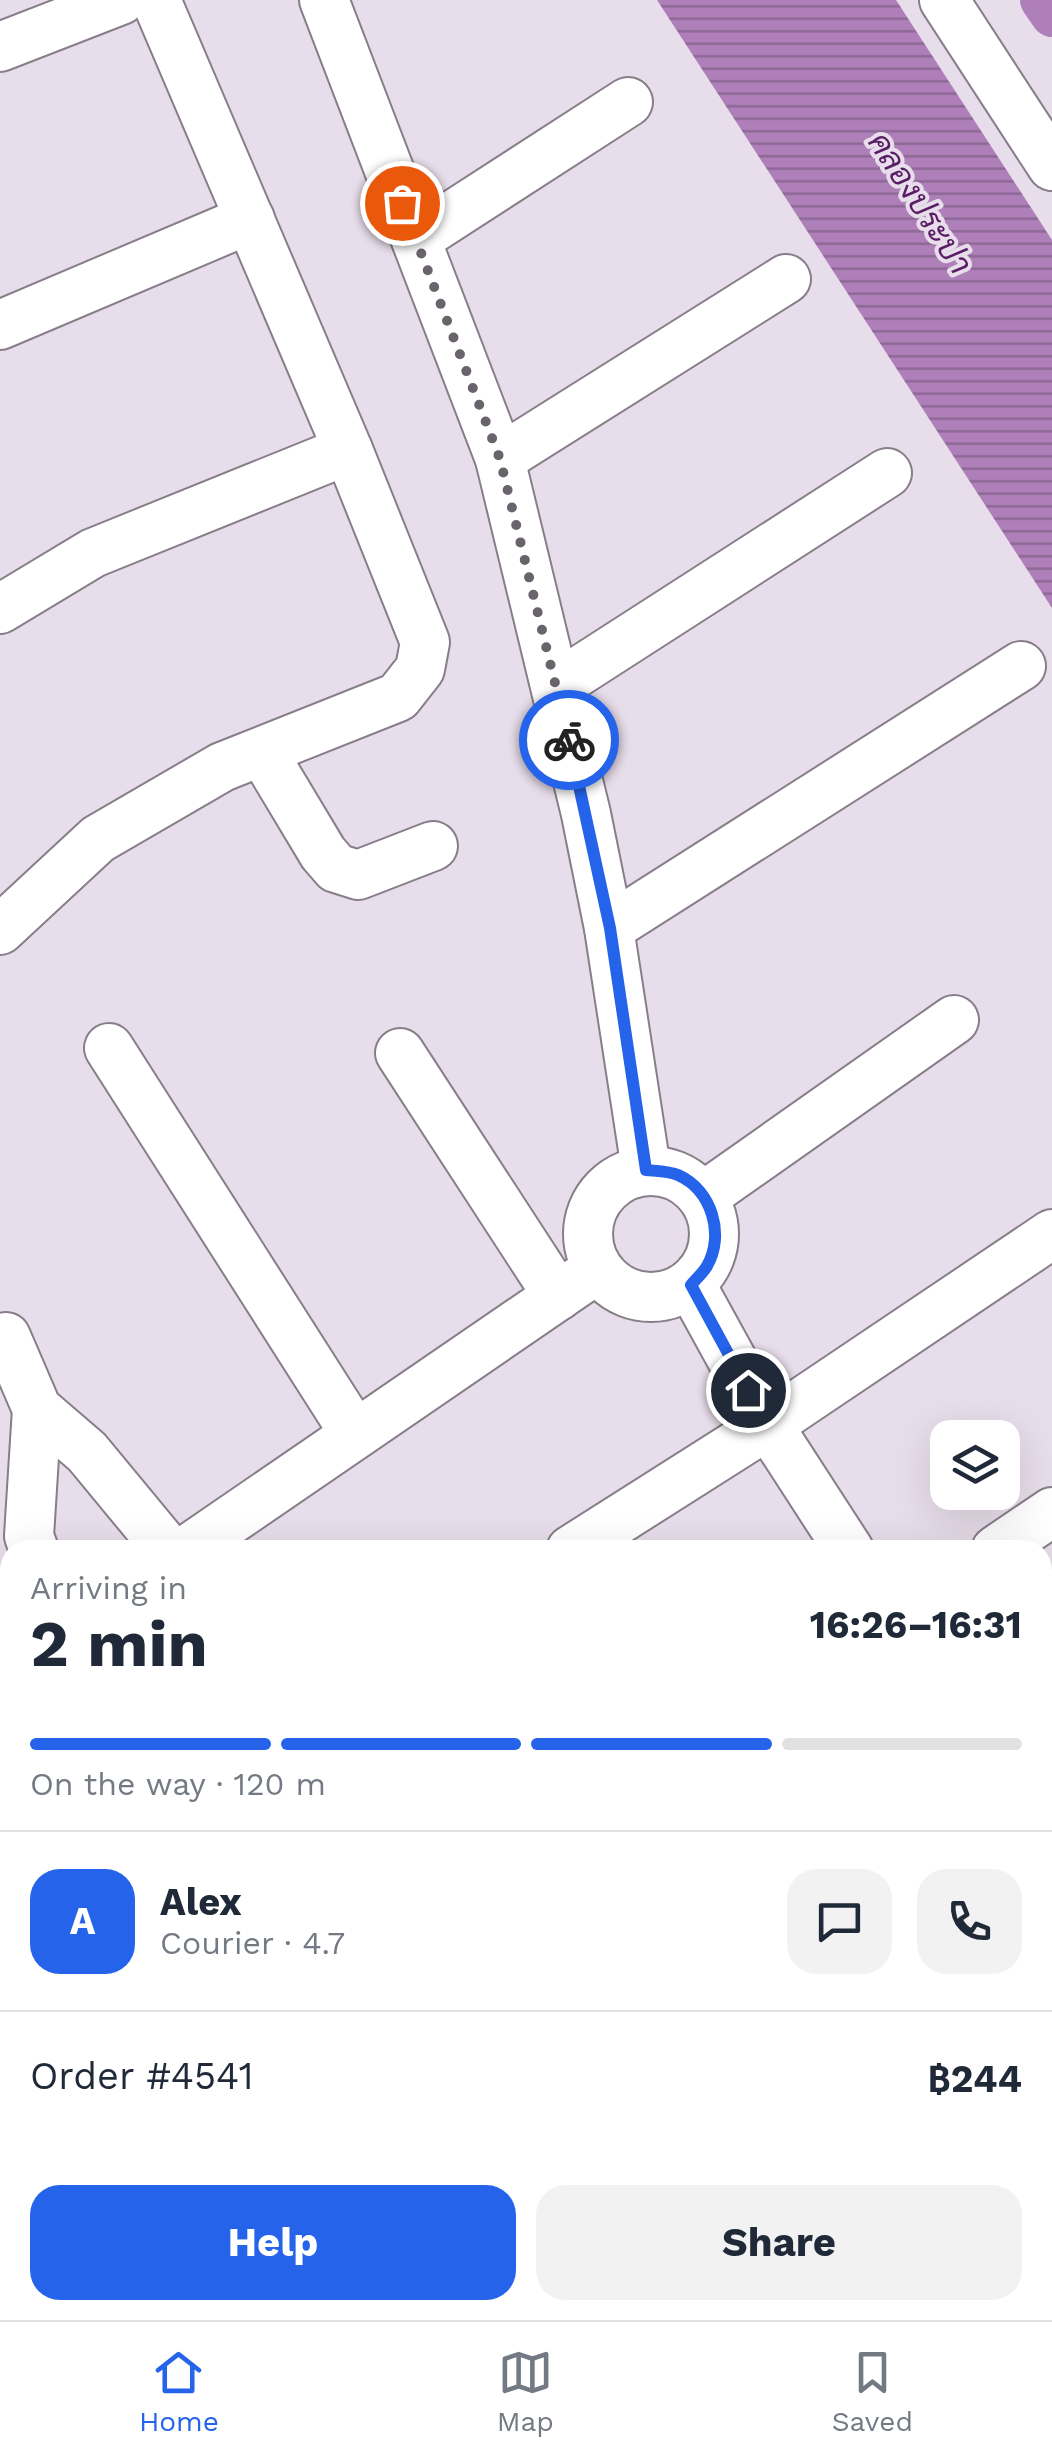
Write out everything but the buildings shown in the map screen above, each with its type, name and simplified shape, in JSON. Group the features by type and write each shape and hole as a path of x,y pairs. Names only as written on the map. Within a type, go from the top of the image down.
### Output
{"street":[{"path":"0,47 121,0"},
{"path":"0,930 98,839 222,767 398,696 420,669 425,642 348,450 156,0"},
{"path":"944,0 1052,166"},
{"path":"338,6 416,240 500,459 610,928 646,1170"},
{"path":"416,240 628,102"},
{"path":"0,325 250,220"},
{"path":"500,459 786,279"},
{"path":"0,609 92,553 348,450"},
{"path":"556,686 888,473"},
{"path":"610,928 1020,666"},
{"path":"262,752 336,868 358,875 433,846"},
{"path":"704,1196 954,1020"},
{"path":"109,1048 355,1434"},
{"path":"400,1052 558,1296"},
{"path":"646,1170 678,1175 704,1196 714,1218 715,1243 707,1266 691,1285 658,1298 624,1292 597,1270 589,1250 587,1227 606,1188 624,1176 646,1170"},
{"path":"587,1540 768,1425 1052,1234"},
{"path":"201,1540 597,1270"},
{"path":"691,1285 768,1425 843,1540"},
{"path":"6,1337 37,1409 97,1463 160,1540"},
{"path":"30,1540 37,1409"},
{"path":"1011,1540 1052,1512"}],"water":[{"name":"คลองประปา","path":"657,0 896,0 1052,240 1052,608"}],"waterway":[{"path":"1041,0 1052,16"}],"way so far":[{"path":"402,203 500,459 569,740"}],"route":[{"path":"569,740 610,928 646,1170 678,1175 704,1196 714,1218 715,1243 707,1266 691,1285 748,1390"}]}
